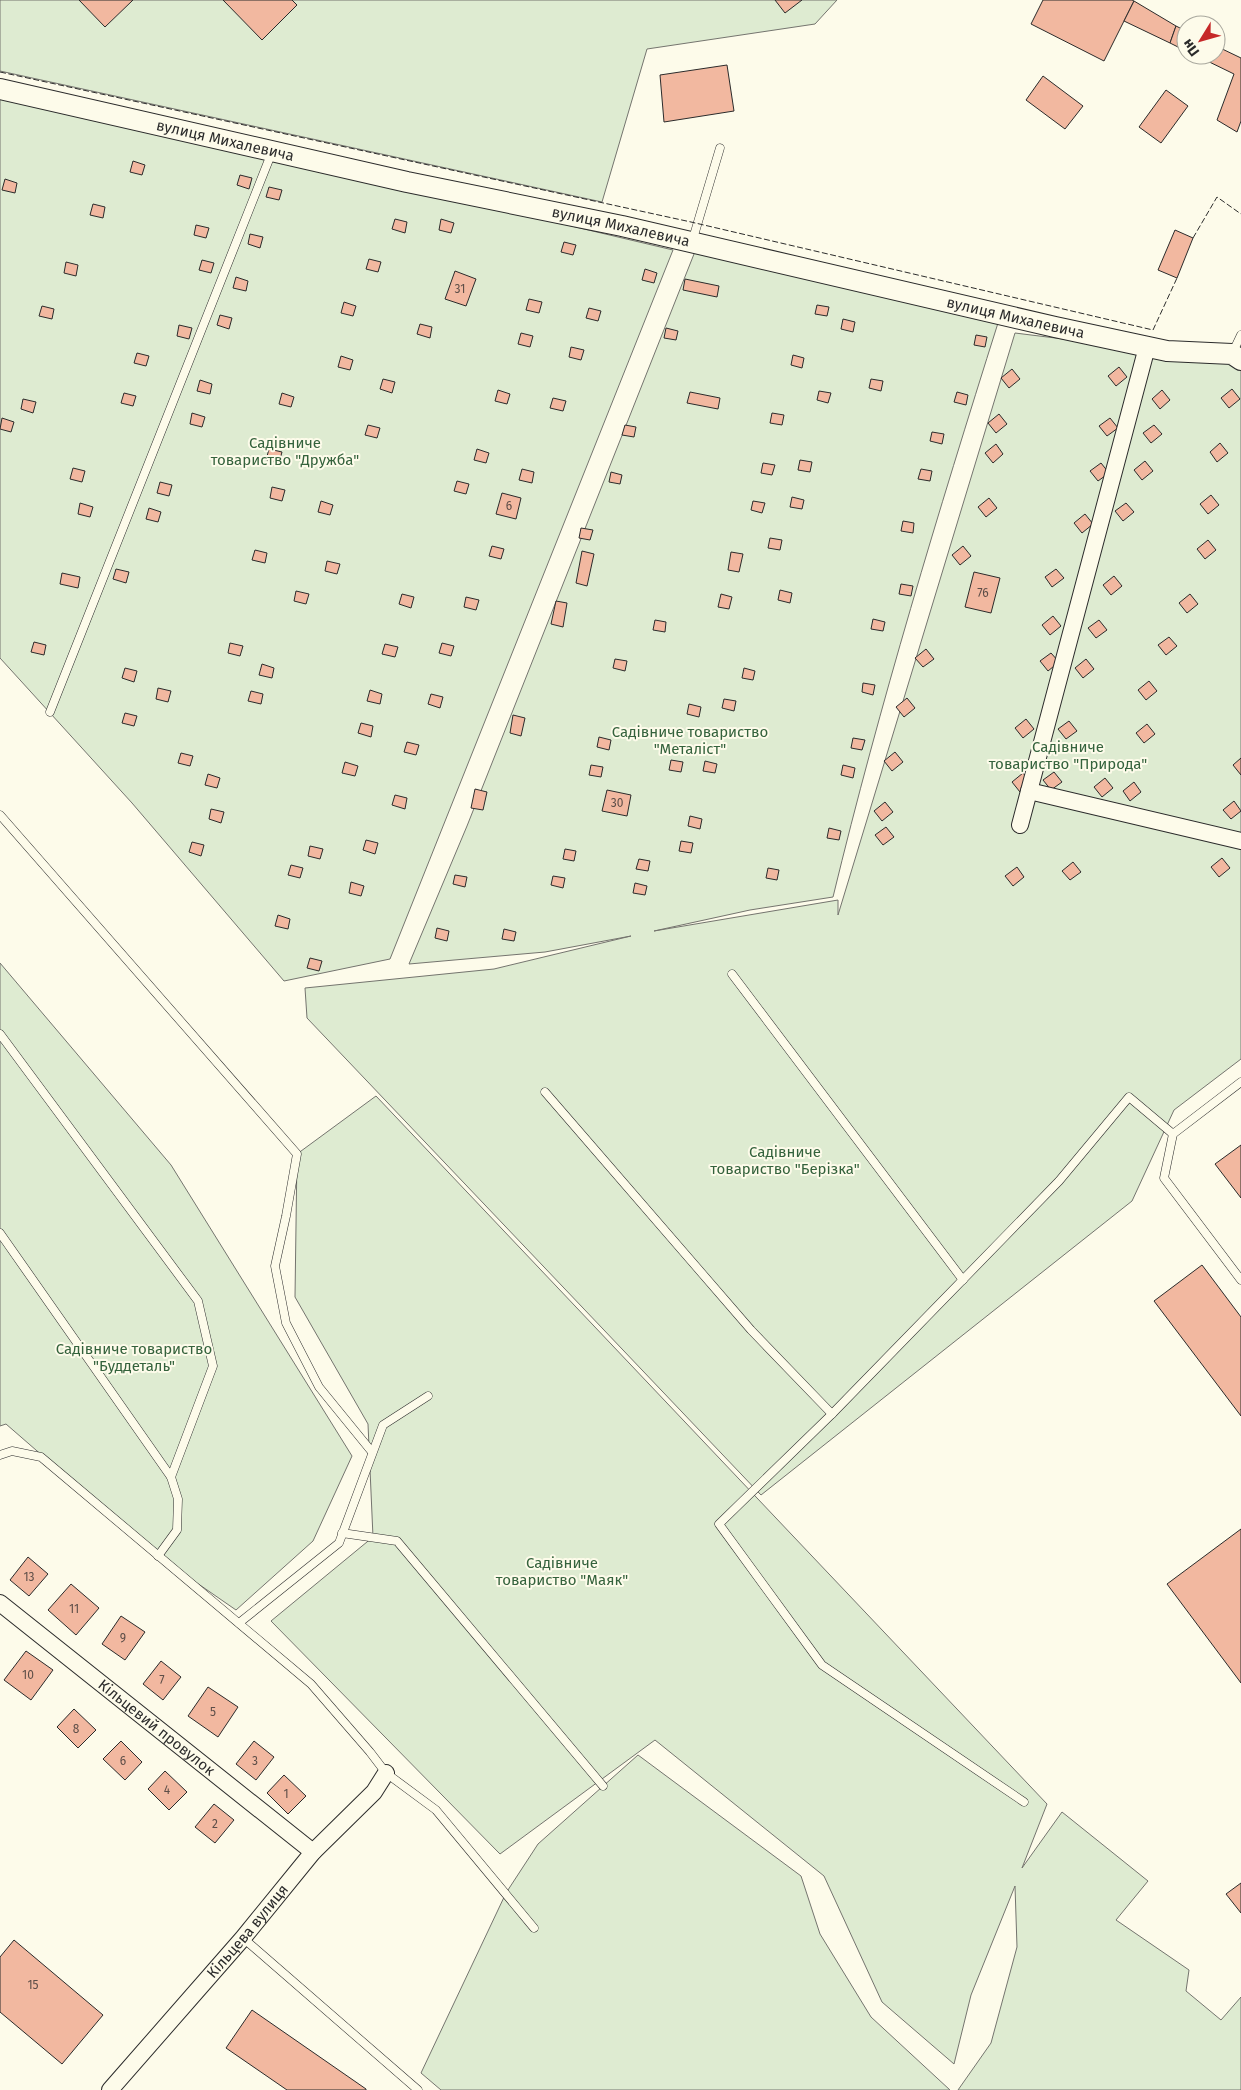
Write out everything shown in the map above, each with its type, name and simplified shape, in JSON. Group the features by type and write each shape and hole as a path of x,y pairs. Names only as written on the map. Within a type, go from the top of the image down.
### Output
{"street":[{"name":"вулиця Михалевича","path":"0,88 272,152 692,242 1055,328 1167,351 1236,357"},
{"path":"1020,826 1147,347"},
{"path":"1029,791 1241,841"},
{"name":"Кільцевий провулок","path":"0,1603 313,1852"},
{"name":"Кільцева вулиця","path":"110,2090 243,1938 313,1852 374,1792 386,1773"}],"lane":[{"path":"692,242 720,148"},
{"path":"50,712 272,152"},
{"path":"1236,357 1241,335"},
{"path":"0,815 297,1154 286,1216 274,1266 286,1323 318,1387 372,1452"},
{"path":"732,974 963,1280"},
{"path":"0,1034 198,1301 213,1366 171,1478"},
{"path":"1241,1082 1173,1134 1164,1178 1241,1280"},
{"path":"545,1092 751,1330 832,1414"},
{"path":"1024,1802 822,1665 719,1524 832,1414 1059,1181 1128,1097 1173,1134"},
{"path":"0,1233 171,1478 178,1499 178,1530 158,1556"},
{"path":"238,1623 339,1544 383,1425 428,1396"},
{"path":"0,1455 12,1451 41,1457 311,1684 386,1773 436,1810 534,1928"},
{"path":"342,1533 397,1541 603,1786"},
{"path":"243,1938 418,2090"}],"green space":[{"path":"0,0 837,0 815,24 647,49 602,202 0,71"},
{"name":"Садівниче товариство \"Дружба\"","path":"0,91 673,250 390,959 284,981 132,803 0,658"},
{"path":"696,249 998,323 890,680 833,897 750,910 654,931 838,900 838,915 1015,333 1241,361 1241,1059 1174,1110 1132,1201 761,1495 307,1018 305,988 494,969 631,936 545,952 409,964 467,826"},
{"name":"Садівниче товариство \"Буддеталь\"","path":"0,963 171,1165 352,1456 313,1541 236,1610 158,1556 6,1424 0,1426"},
{"name":"Садівниче товариство \"Маяк\"","path":"376,1096 1047,1804 1022,1868 1062,1812 1148,1881 1116,1920 1189,1970 1186,1991 1221,2020 1241,1997 1241,2090 958,2090 991,2043 1017,1947 1015,1886 971,1995 954,2064 882,2002 824,1876 655,1740 500,1854 271,1621 373,1537 368,1424 295,1297 297,1154"},
{"path":"638,1755 801,1876 820,1934 871,2017 950,2090 441,2090 421,2073 506,1893 538,1844"}],"building":[{"path":"79,0 133,0 105,27"},
{"path":"223,0 292,0 297,5 262,40"},
{"path":"775,0 802,0 785,13"},
{"path":"1043,0 1134,1 1104,61 1031,24"},
{"path":"1134,1 1176,26 1170,43 1124,21"},
{"path":"1176,26 1176,46 1170,43"},
{"path":"1226,51 1241,58 1241,121 1237,132 1217,120 1234,74 1216,65 1226,65"},
{"path":"727,65 734,111 664,122 660,75"},
{"path":"1043,76 1083,106 1065,129 1026,100"},
{"path":"1166,90 1188,106 1161,143 1139,127"},
{"path":"133,161 145,165 142,175 130,172"},
{"path":"240,175 252,178 249,189 237,185"},
{"path":"5,179 17,183 15,193 2,190"},
{"path":"269,187 282,190 279,200 266,197"},
{"path":"93,204 105,207 103,218 90,215"},
{"path":"395,219 407,222 405,233 392,229"},
{"path":"441,219 454,223 451,233 439,230"},
{"path":"196,225 209,228 206,238 194,235"},
{"path":"1175,230 1193,238 1177,278 1158,270"},
{"path":"250,234 263,237 260,248 248,244"},
{"path":"564,242 576,245 573,255 561,252"},
{"path":"369,259 381,262 378,272 366,269"},
{"path":"202,260 214,263 211,273 199,270"},
{"path":"66,262 78,265 76,276 64,273"},
{"path":"645,269 657,273 654,283 642,280"},
{"path":"455,271 476,279 466,306 445,299"},
{"path":"236,277 248,281 246,291 233,288"},
{"path":"685,279 719,286 717,297 683,290"},
{"path":"529,299 542,302 539,313 526,310"},
{"path":"344,302 356,306 353,316 341,313"},
{"path":"817,305 829,307 827,316 815,314"},
{"path":"42,306 54,309 52,319 39,316"},
{"path":"589,308 601,311 598,321 586,318"},
{"path":"220,315 232,318 229,329 217,325"},
{"path":"843,319 855,322 853,332 841,329"},
{"path":"420,324 432,327 430,338 417,334"},
{"path":"179,325 192,328 189,339 177,336"},
{"path":"666,328 678,331 676,340 664,338"},
{"path":"521,333 533,336 530,347 518,344"},
{"path":"976,335 987,337 985,347 974,345"},
{"path":"571,347 584,350 581,360 569,357"},
{"path":"137,353 149,356 146,366 134,363"},
{"path":"793,355 804,358 802,368 791,365"},
{"path":"341,356 353,360 350,370 338,367"},
{"path":"1119,367 1127,377 1116,386 1108,376"},
{"path":"1012,369 1020,379 1009,388 1001,378"},
{"path":"383,379 395,382 392,393 380,389"},
{"path":"871,379 883,381 881,391 869,388"},
{"path":"200,380 212,384 210,394 197,391"},
{"path":"1232,389 1240,399 1229,408 1221,398"},
{"path":"498,390 510,394 507,404 495,401"},
{"path":"1162,390 1170,400 1160,409 1152,399"},
{"path":"819,391 831,393 828,403 817,400"},
{"path":"690,392 720,398 718,409 687,403"},
{"path":"957,392 968,395 966,405 954,402"},
{"path":"124,393 136,396 133,406 121,403"},
{"path":"282,393 294,397 291,407 279,404"},
{"path":"553,398 566,401 563,411 550,408"},
{"path":"23,399 36,402 33,413 21,409"},
{"path":"192,413 205,417 202,427 190,424"},
{"path":"772,413 784,415 782,425 770,423"},
{"path":"999,414 1007,424 996,433 988,423"},
{"path":"2,418 14,422 11,432 0,429"},
{"path":"1110,418 1118,428 1107,436 1099,426"},
{"path":"368,425 380,428 377,438 365,435"},
{"path":"625,425 636,427 634,437 622,435"},
{"path":"1154,425 1162,434 1151,443 1143,433"},
{"path":"932,432 944,434 942,444 930,441"},
{"path":"1220,443 1228,453 1217,462 1210,452"},
{"path":"996,444 1003,454 993,463 985,453"},
{"path":"269,449 282,452 279,463 266,460"},
{"path":"477,449 489,453 486,463 474,460"},
{"path":"800,460 812,462 810,472 798,470"},
{"path":"1145,461 1153,471 1142,480 1134,470"},
{"path":"763,463 775,465 772,475 761,473"},
{"path":"1101,463 1109,473 1098,481 1090,471"},
{"path":"73,468 85,471 82,482 70,479"},
{"path":"522,469 534,472 532,483 519,480"},
{"path":"921,469 932,471 930,481 918,479"},
{"path":"611,472 622,475 620,484 609,482"},
{"path":"457,481 469,484 466,494 454,491"},
{"path":"160,482 172,485 169,496 157,493"},
{"path":"272,487 285,490 282,501 270,498"},
{"path":"502,493 521,498 516,519 496,514"},
{"path":"1211,495 1219,505 1208,514 1200,504"},
{"path":"792,497 804,500 802,509 790,507"},
{"path":"989,498 997,508 986,517 978,507"},
{"path":"321,501 333,505 330,515 318,512"},
{"path":"753,501 765,503 762,513 751,510"},
{"path":"80,503 93,507 90,517 78,514"},
{"path":"1126,503 1134,512 1123,521 1115,511"},
{"path":"149,508 161,512 158,522 146,519"},
{"path":"1085,514 1093,524 1082,533 1074,523"},
{"path":"903,521 914,523 913,533 901,531"},
{"path":"581,528 593,530 590,540 579,538"},
{"path":"770,538 782,540 780,550 768,548"},
{"path":"1208,540 1216,550 1205,559 1197,549"},
{"path":"492,546 504,549 501,559 489,556"},
{"path":"963,546 971,556 960,565 952,555"},
{"path":"255,550 267,553 265,563 252,560"},
{"path":"582,551 594,554 587,586 576,583"},
{"path":"731,552 743,554 739,572 728,570"},
{"path":"327,561 340,564 337,574 325,571"},
{"path":"116,569 129,572 126,583 113,579"},
{"path":"1056,569 1064,578 1052,587 1045,577"},
{"path":"974,572 1000,578 991,613 965,607"},
{"path":"62,573 80,577 78,588 60,584"},
{"path":"1114,576 1122,586 1111,595 1103,585"},
{"path":"901,584 913,586 911,596 899,594"},
{"path":"780,590 792,593 790,603 778,600"},
{"path":"296,591 309,594 306,604 294,601"},
{"path":"402,594 414,597 411,608 399,604"},
{"path":"721,594 732,597 729,609 718,607"},
{"path":"1190,594 1198,604 1187,613 1179,603"},
{"path":"466,597 479,600 476,610 464,607"},
{"path":"556,601 567,603 563,627 551,624"},
{"path":"1053,616 1061,626 1050,635 1042,625"},
{"path":"873,619 885,622 883,631 871,629"},
{"path":"655,620 666,622 665,632 653,630"},
{"path":"1099,620 1107,630 1096,638 1088,628"},
{"path":"1169,637 1177,646 1166,655 1158,645"},
{"path":"34,642 46,645 44,655 31,652"},
{"path":"230,643 243,646 240,656 228,653"},
{"path":"442,643 454,646 451,656 439,653"},
{"path":"385,644 398,647 395,657 382,654"},
{"path":"926,649 934,659 923,667 915,658"},
{"path":"1051,653 1059,662 1048,671 1040,661"},
{"path":"615,659 627,661 625,671 613,668"},
{"path":"1086,659 1094,669 1083,678 1075,668"},
{"path":"262,664 274,668 272,678 259,675"},
{"path":"125,668 137,671 134,682 122,678"},
{"path":"744,668 755,671 753,680 742,678"},
{"path":"1149,681 1157,691 1146,700 1138,690"},
{"path":"863,683 875,685 873,695 862,692"},
{"path":"158,688 171,691 168,702 156,699"},
{"path":"370,690 382,694 380,704 367,701"},
{"path":"251,691 263,694 261,704 248,701"},
{"path":"431,694 443,697 440,708 428,704"},
{"path":"907,698 915,708 904,717 896,707"},
{"path":"724,699 736,701 734,711 722,708"},
{"path":"689,704 701,707 699,717 687,714"},
{"path":"125,713 137,716 134,726 122,723"},
{"path":"513,715 525,718 521,736 510,733"},
{"path":"1026,719 1034,729 1023,738 1015,728"},
{"path":"1069,721 1077,731 1066,739 1058,729"},
{"path":"361,723 373,726 371,737 358,733"},
{"path":"1147,724 1155,734 1144,743 1136,733"},
{"path":"599,737 611,740 609,750 597,747"},
{"path":"853,738 865,740 862,750 851,748"},
{"path":"407,742 419,745 416,755 404,752"},
{"path":"895,752 903,762 892,771 884,761"},
{"path":"181,753 193,756 190,766 178,763"},
{"path":"1241,758 1241,775 1233,765"},
{"path":"671,760 683,762 681,772 669,770"},
{"path":"705,761 717,764 715,773 703,771"},
{"path":"345,762 358,766 355,776 342,773"},
{"path":"591,765 603,767 601,777 589,775"},
{"path":"843,765 855,768 853,778 841,775"},
{"path":"1054,772 1062,782 1051,790 1043,780"},
{"path":"1023,773 1031,783 1020,792 1012,782"},
{"path":"208,774 220,778 217,788 205,785"},
{"path":"1105,778 1113,788 1102,797 1094,787"},
{"path":"1134,782 1141,792 1130,801 1123,791"},
{"path":"475,789 487,792 483,810 471,808"},
{"path":"607,790 631,795 627,816 602,811"},
{"path":"395,795 407,798 405,809 392,805"},
{"path":"1234,801 1241,811 1231,819 1223,810"},
{"path":"885,802 893,812 882,821 874,811"},
{"path":"211,809 224,812 221,823 209,819"},
{"path":"690,816 702,819 700,829 688,826"},
{"path":"886,827 894,837 883,845 875,835"},
{"path":"829,828 841,831 839,840 827,838"},
{"path":"366,840 378,843 375,854 363,850"},
{"path":"681,841 693,843 691,853 679,851"},
{"path":"192,842 204,845 201,856 189,852"},
{"path":"310,846 323,849 320,859 308,856"},
{"path":"565,849 576,851 574,861 563,859"},
{"path":"1222,858 1230,868 1219,877 1211,867"},
{"path":"639,859 650,861 648,871 636,869"},
{"path":"1073,862 1081,872 1070,880 1062,871"},
{"path":"291,865 303,868 300,878 288,875"},
{"path":"1017,867 1024,877 1013,886 1005,876"},
{"path":"768,868 779,870 777,880 766,878"},
{"path":"455,875 467,877 465,887 453,884"},
{"path":"553,876 565,878 563,888 551,885"},
{"path":"351,882 364,886 361,896 349,893"},
{"path":"635,883 647,886 645,895 633,893"},
{"path":"278,915 290,919 288,929 275,926"},
{"path":"437,928 449,931 447,941 435,938"},
{"path":"504,929 516,932 514,941 502,939"},
{"path":"310,958 322,961 319,971 307,968"},
{"path":"1241,1145 1241,1198 1215,1164"},
{"path":"1202,1265 1241,1317 1241,1416 1154,1301"},
{"path":"1241,1529 1241,1683 1167,1584"},
{"path":"28,1557 48,1574 29,1596 10,1580"},
{"path":"71,1584 99,1608 76,1635 48,1610"},
{"path":"121,1616 145,1632 125,1660 102,1644"},
{"path":"26,1651 53,1670 31,1700 4,1680"},
{"path":"161,1661 181,1677 163,1700 143,1684"},
{"path":"208,1687 238,1707 218,1737 188,1716"},
{"path":"74,1709 96,1730 78,1748 57,1727"},
{"path":"121,1741 142,1762 125,1780 103,1759"},
{"path":"254,1741 274,1757 256,1780 236,1764"},
{"path":"165,1771 187,1792 169,1810 148,1789"},
{"path":"284,1775 306,1796 288,1814 267,1793"},
{"path":"214,1804 234,1820 215,1843 195,1827"},
{"path":"1241,1883 1241,1913 1226,1894"},
{"path":"14,1940 103,2015 62,2064 0,2012 0,1957"},
{"path":"252,2010 366,2090 287,2090 226,2048"}],"fence":[{"path":"0,72 691,222 1153,330 1177,278"},
{"path":"1193,238 1217,197 1241,214"}],"park label":[{"name":"Садівниче товариство \"Металіст\"","path":"690,740"},
{"name":"Садівниче товариство \"Природа\"","path":"1068,756"},
{"name":"Садівниче товариство \"Берізка\"","path":"785,1160"}]}
